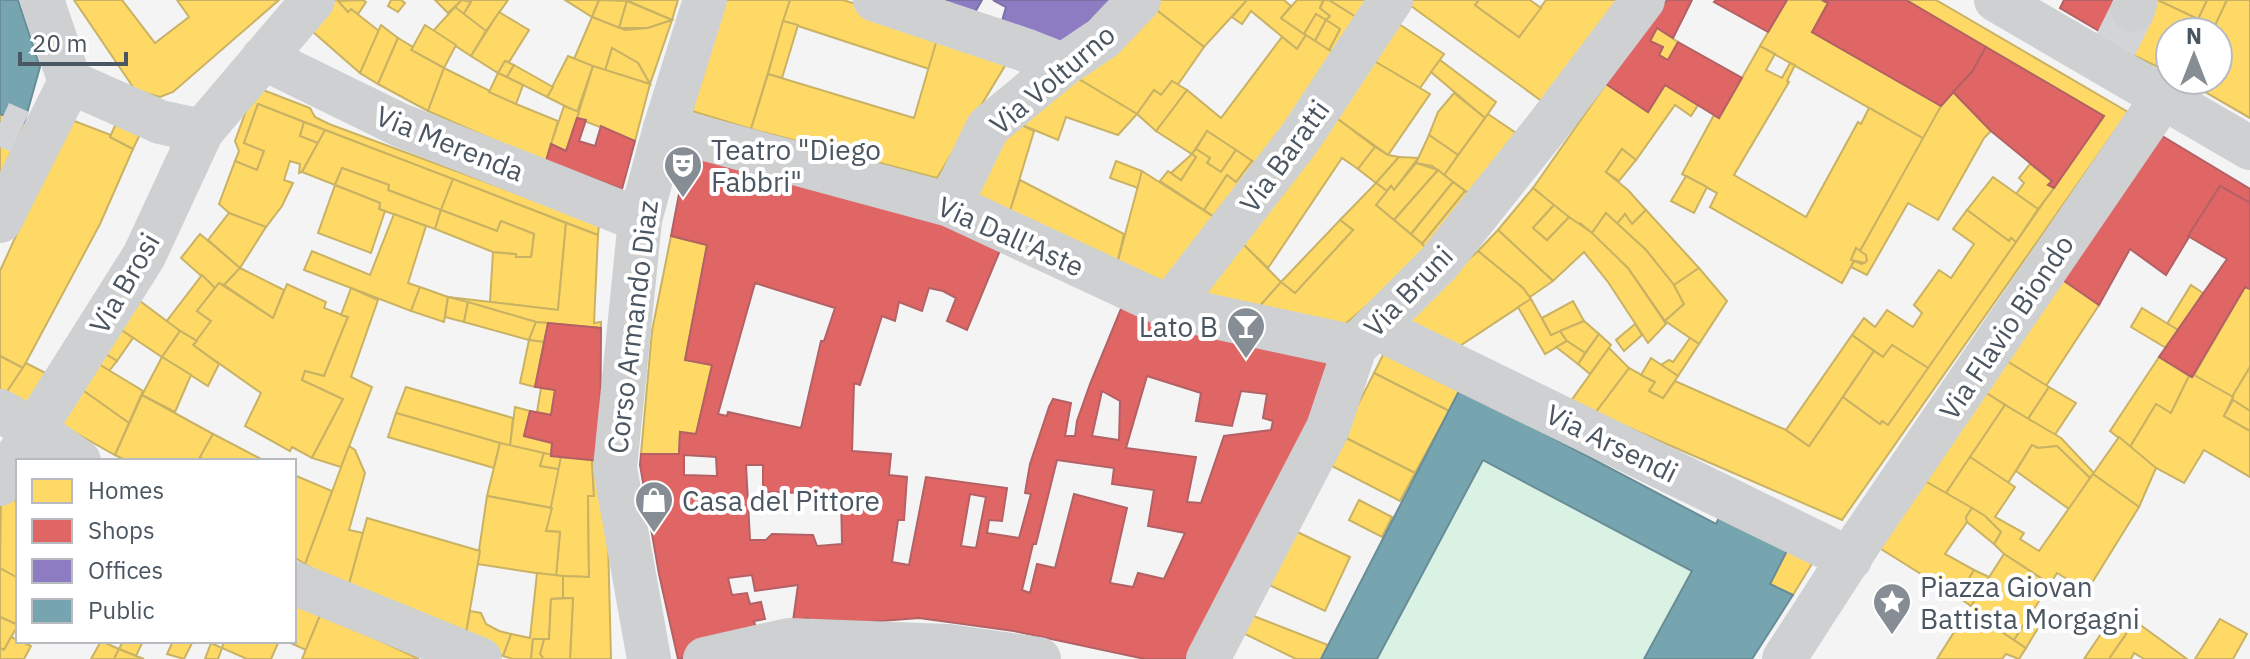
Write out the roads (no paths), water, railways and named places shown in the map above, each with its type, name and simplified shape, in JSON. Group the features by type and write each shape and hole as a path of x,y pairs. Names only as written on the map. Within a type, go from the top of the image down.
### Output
{"street":[{"path":"42,0 70,82 160,122 202,131"},
{"name":"Via Brosi","path":"0,484 18,420 144,256 202,131 313,0"},
{"name":"Corso Armando Diaz","path":"649,659 615,468 640,220 705,0"},
{"path":"875,0 1063,65"},
{"name":"Via Volturno","path":"950,205 988,127 1063,65 1103,38 1139,0"},
{"name":"Via Baratti","path":"1169,307 1300,138 1391,0"},
{"name":"Via Bruni","path":"1208,659 1328,428 1365,337 1438,264 1643,0"},
{"path":"1996,0 2122,29 2154,80"},
{"name":"Via Merenda","path":"263,58 400,125 640,220"},
{"path":"0,221 30,137 70,82"},
{"path":"2164,96 2250,148"},
{"name":"Via Flavio Biondo","path":"1850,559 2164,96"},
{"name":"Via Dall'Aste","path":"665,128 950,205 1169,307 1365,337"},
{"name":"Via Arsendi","path":"1365,337 1850,559"},
{"path":"18,420 76,459"},
{"path":"1784,659 1850,559"},
{"path":"296,584 480,659"},
{"path":"705,659 789,640 948,646 1039,659"}],"tunnel":[{"path":"2115,46 2133,10"},
{"path":"0,123 20,132"}],"place":[{"name":"Teatro \"Diego Fabbri\"","path":"683,199"},
{"name":"Lato B","path":"1246,360"},
{"name":"Casa del Pittore","path":"654,534"},
{"name":"Piazza Giovan Battista Morgagni","path":"1892,636"}]}
